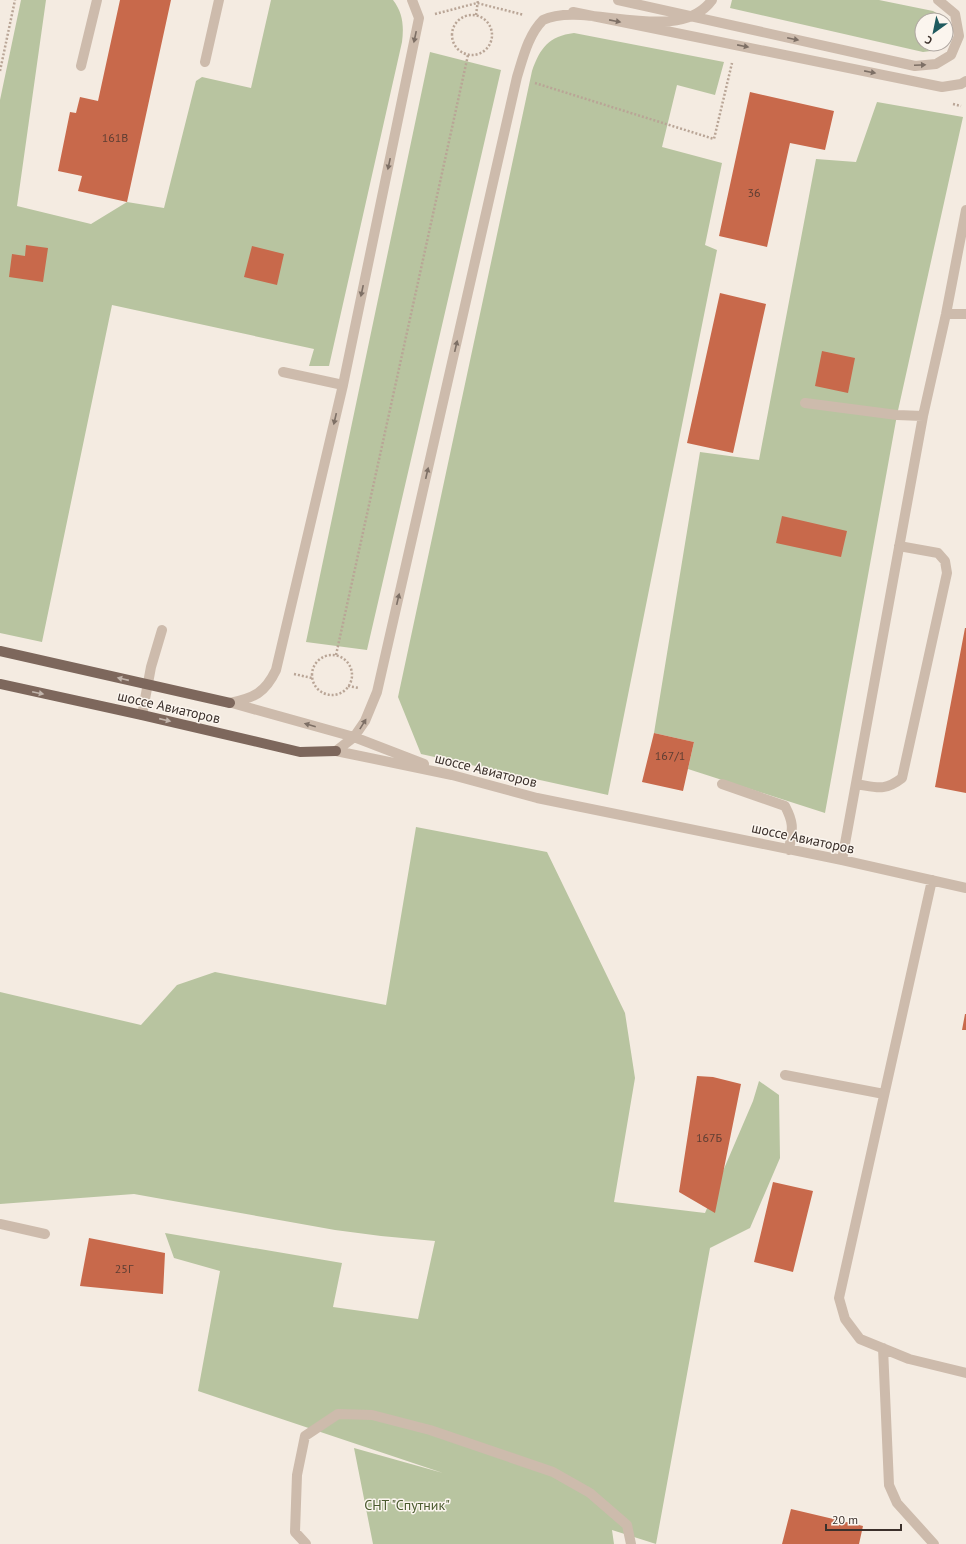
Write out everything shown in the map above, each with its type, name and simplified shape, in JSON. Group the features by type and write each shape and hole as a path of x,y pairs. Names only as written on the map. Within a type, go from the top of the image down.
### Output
{"main road":[{"name":"шоссе Авиаторов","path":"0,651 230,703"},
{"name":"шоссе Авиаторов","path":"0,684 300,752 336,751"}],"street":[{"path":"81,66 97,0"},
{"path":"205,62 219,0"},
{"path":"230,703 247,699 259,692 270,684 276,670 343,385 419,18 412,0"},
{"path":"618,0 915,66 936,64 951,55 959,36 956,14 938,0"},
{"path":"336,751 354,737 365,721 377,692 517,77 526,46 543,20 553,13 563,10 580,7 668,18 685,16 701,10 712,0"},
{"path":"563,10 942,87 961,84 966,81"},
{"path":"842,860 923,416 946,314 965,217"},
{"path":"946,314 966,314"},
{"path":"283,372 343,385"},
{"path":"805,403 897,415 923,416"},
{"path":"856,784 884,788 893,785 902,778 947,573 945,561 938,553 899,546"},
{"path":"142,715 162,630"},
{"path":"230,703 354,737 452,775"},
{"name":"шоссе Авиаторов","path":"336,751 452,775 537,798 842,860 966,888"},
{"path":"722,784 785,806 792,819 792,829 788,850"},
{"path":"932,880 839,1298 845,1319 860,1339 909,1359 966,1373"},
{"path":"785,1075 884,1094"},
{"path":"0,1224 45,1234"},
{"path":"883,1348 889,1485 897,1503 934,1544"},
{"path":"306,1544 295,1532 297,1475 305,1436 338,1414 372,1415 430,1430 553,1472 590,1493 627,1525 631,1544"}],"path":[{"path":"0,71 16,0"},
{"path":"476,15 478,0"},
{"path":"476,15 482,18 490,27 492,40 486,50 474,55 468,55 456,48 452,34 457,22 463,17 476,15"},
{"path":"336,655 468,55"},
{"path":"517,77 714,140 733,62"},
{"path":"336,655 347,662 350,668 351,680 348,686 337,694 331,694 318,690 314,684 312,672 318,660 323,656 336,655"}],"green space":[{"path":"21,0 46,0 17,206 91,224 127,202 164,208 196,81 202,77 251,88 271,0 393,0 401,15 403,25 402,42 329,366 309,366 314,349 112,305 42,642 0,633 0,100"},
{"path":"732,0 879,0 935,12 914,12 914,50 730,8"},
{"path":"574,33 724,62 715,95 677,85 662,147 722,163 705,245 717,250 608,795 421,754 398,697 532,71 538,56 547,44 558,37"},
{"path":"430,52 501,70 367,650 306,642"},
{"path":"877,102 963,117 897,415 825,813 688,769 694,742 654,733 700,452 759,460 816,159 856,162"},
{"name":"СНТ \"Спутник\"","path":"416,827 547,852 625,1013 635,1078 614,1202 705,1213 753,1101 759,1081 779,1095 780,1158 750,1228 710,1248 656,1544 612,1530 614,1544 373,1544 354,1448 443,1473 198,1391 220,1271 174,1258 165,1233 342,1263 333,1307 418,1319 435,1241 335,1230 134,1194 0,1204 0,992 141,1025 177,985 215,972 386,1005"}],"building":[{"path":"120,0 171,0 127,202 78,191 82,176 58,171 70,112 76,113 80,97 98,101"},
{"path":"750,92 834,111 825,150 790,143 767,247 719,236"},
{"path":"26,245 48,248 43,282 9,277 12,254 25,256"},
{"path":"252,246 284,254 277,285 244,277"},
{"path":"720,293 766,304 733,453 687,443"},
{"path":"822,351 855,358 848,393 815,386"},
{"path":"782,516 847,531 841,557 776,543"},
{"path":"966,628 966,793 935,787"},
{"path":"654,733 694,742 683,791 642,782"},
{"path":"965,1014 966,1030 962,1030"},
{"path":"697,1076 713,1077 741,1084 715,1213 679,1192"},
{"path":"773,1182 813,1191 793,1272 754,1262"},
{"path":"89,1238 165,1253 163,1294 80,1286"},
{"path":"791,1509 863,1526 859,1544 782,1544"}]}
